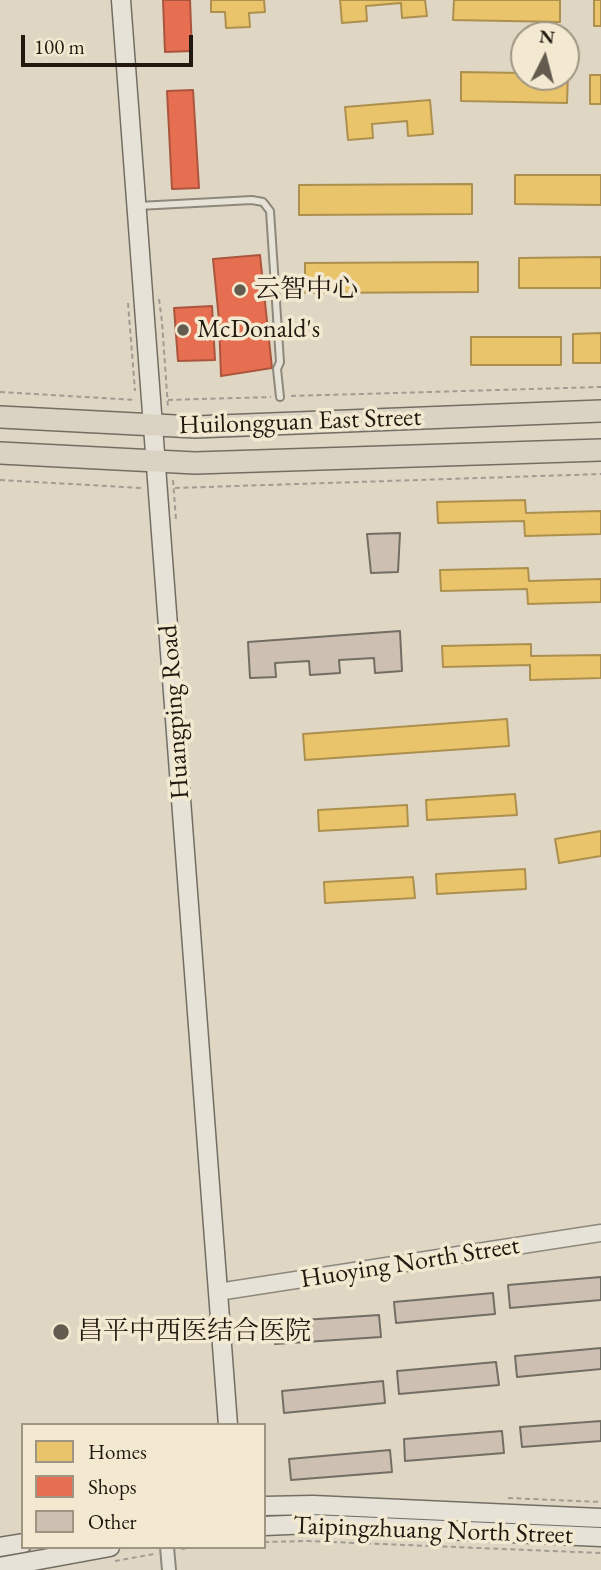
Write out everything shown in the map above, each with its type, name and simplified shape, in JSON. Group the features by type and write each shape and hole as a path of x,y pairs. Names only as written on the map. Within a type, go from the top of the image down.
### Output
{"main road":[{"name":"Huangping Road","path":"121,0 228,1423"},
{"name":"Huilongguan East Street","path":"0,417 195,427 601,411"},
{"name":"Huilongguan East Street","path":"0,453 195,463 601,450"},
{"name":"Taipingzhuang North Street","path":"266,1506 601,1518"},
{"name":"Taipingzhuang North Street","path":"266,1526 311,1524 601,1537"},
{"path":"0,1547 21,1543"},
{"path":"0,1567 108,1555"}],"street":[{"name":"Huoying North Street","path":"218,1292 601,1233"},
{"path":"167,1549 169,1570"}],"lane":[{"path":"136,206 252,200 263,202 270,211 280,397"}],"path":[{"path":"203,399 601,387"},
{"path":"0,392 110,398"},
{"path":"202,487 601,474"},
{"path":"0,480 103,486"},
{"path":"266,1542 308,1541 601,1553"},
{"path":"108,1555 167,1549"}],"building: Homes":[{"path":"211,0 264,0 265,12 249,13 250,27 226,28 225,12 211,12"},
{"path":"340,0 425,0 427,16 402,18 401,3 366,6 367,21 342,23"},
{"path":"454,0 560,0 560,21 453,20"},
{"path":"594,0 601,0 601,26 594,26"},
{"path":"461,72 510,73 510,91 567,91 567,103 461,101"},
{"path":"590,75 601,75 601,104 590,104"},
{"path":"430,100 433,134 408,136 407,121 372,124 373,138 348,140 345,107"},
{"path":"515,175 601,175 601,205 515,204"},
{"path":"472,184 472,214 299,215 299,185"},
{"path":"601,257 601,288 519,288 519,258"},
{"path":"478,262 478,292 305,293 305,263"},
{"path":"601,333 601,363 573,363 573,334"},
{"path":"471,337 561,337 561,365 471,365"},
{"path":"525,500 526,513 601,511 601,534 525,536 524,521 438,523 437,502"},
{"path":"528,568 529,581 601,579 601,602 528,604 527,589 441,591 440,570"},
{"path":"531,644 531,656 601,655 601,678 530,680 530,665 443,667 442,646"},
{"path":"507,719 509,746 305,760 303,734"},
{"path":"515,794 517,815 427,820 426,800"},
{"path":"407,805 408,826 319,831 318,810"},
{"path":"601,831 601,856 559,863 555,839"},
{"path":"525,869 526,889 437,894 436,874"},
{"path":"413,877 415,898 325,903 324,882"}],"building: Shops":[{"path":"163,0 190,0 192,51 165,52"},
{"path":"193,90 199,188 172,189 167,91"},
{"name":"云智中心","path":"260,255 272,368 221,376 213,259"},
{"path":"212,306 215,360 178,361 174,308"}],"building: Other":[{"path":"400,533 398,572 371,573 367,534"},
{"path":"400,631 402,671 375,673 374,658 339,660 340,673 310,675 309,661 275,663 276,677 250,678 248,642"},
{"path":"601,1277 601,1300 510,1308 508,1285"},
{"path":"493,1293 495,1314 396,1323 394,1302"},
{"path":"379,1315 381,1337 275,1344 273,1322"},
{"path":"601,1348 601,1369 517,1377 515,1356"},
{"path":"496,1362 499,1385 399,1394 397,1371"},
{"path":"383,1381 385,1403 284,1413 282,1391"},
{"path":"601,1421 601,1441 522,1447 520,1427"},
{"path":"502,1431 504,1453 405,1461 404,1439"},
{"path":"390,1450 392,1472 291,1480 289,1459"}],"place":[{"name":"云智中心","path":"240,290"},
{"name":"McDonald's","path":"183,330"},
{"name":"昌平中西医结合医院","path":"61,1332"}]}
